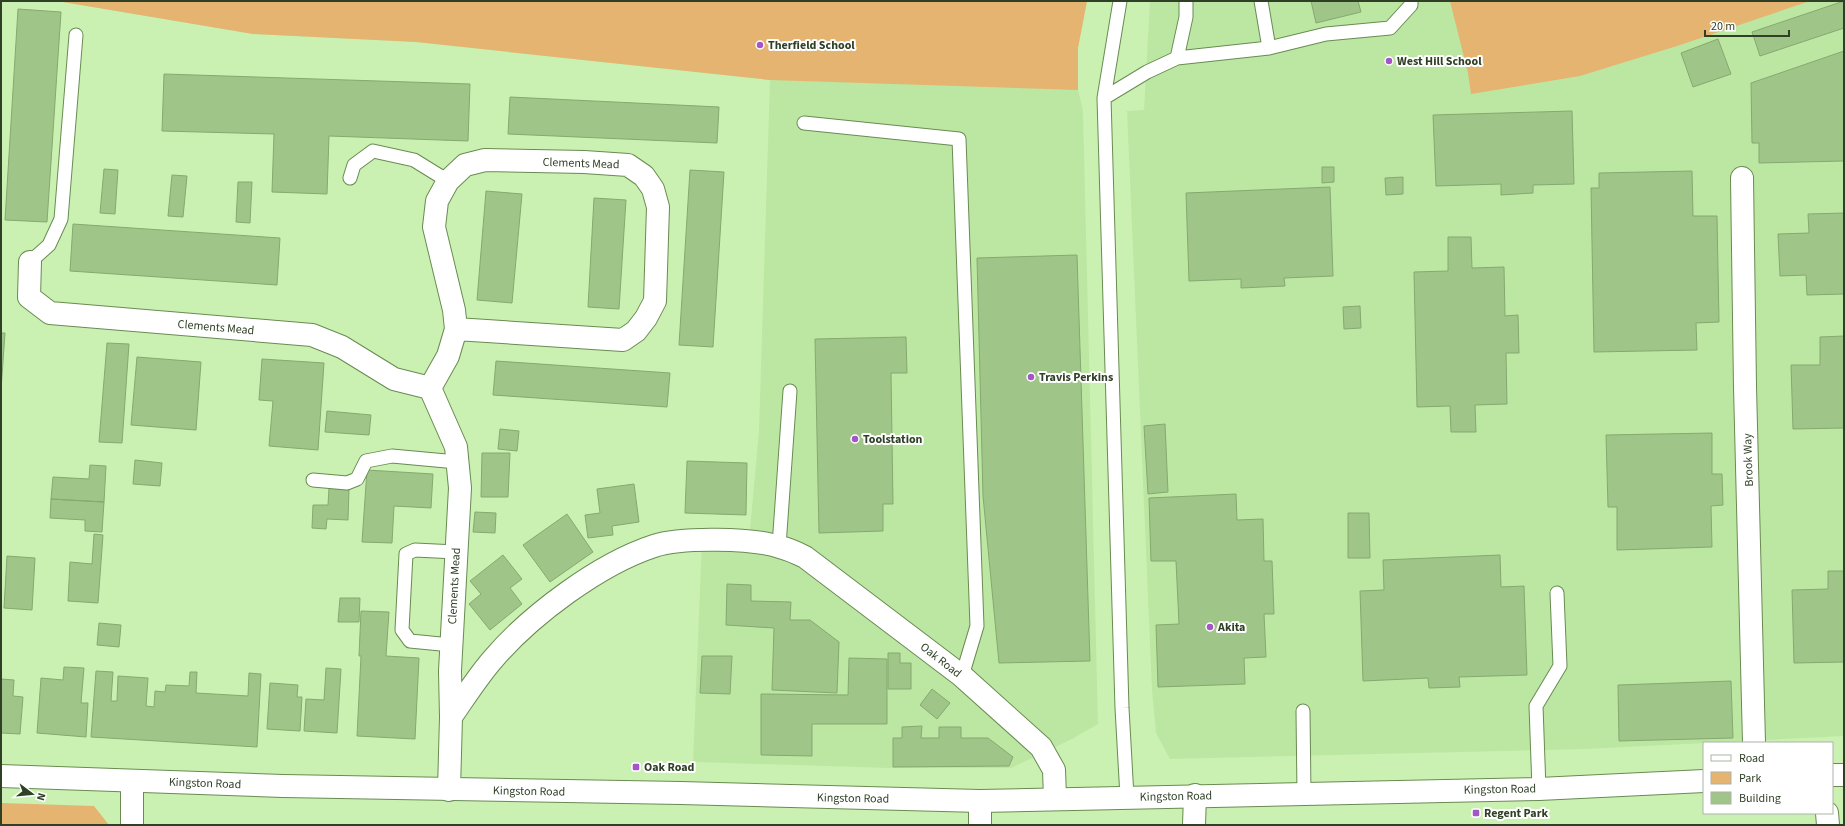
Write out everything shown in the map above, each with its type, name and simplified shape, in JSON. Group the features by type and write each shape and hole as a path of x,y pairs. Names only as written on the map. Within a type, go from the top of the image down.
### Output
{"street":[{"name":"Clements Mead","path":"430,388 448,356 456,329 454,310 434,227 437,200 448,181 465,165 485,160 584,162 628,165 644,176 653,189 658,207 655,301 646,318 636,331 623,340 456,329"},
{"name":"Brook Way","path":"1742,178 1745,387 1754,742"},
{"name":"Clements Mead","path":"30,262 29,297 50,313 312,335 342,347 394,379 430,388"},
{"name":"Clements Mead","path":"430,388 456,447 460,488 451,645 452,717 449,790"},
{"name":"Oak Road","path":"452,717 493,658 522,629 570,592 614,563 654,545 692,540 749,542 779,546 805,557 962,676 1041,747 1054,770 1055,798"},
{"path":"1833,775 1844,775"},
{"name":"Kingston Road","path":"1,776 449,790 681,793 980,801 1055,798 1539,789 1703,781"},
{"path":"132,781 132,825"},
{"path":"1194,825 1195,795"},
{"path":"980,801 980,825"},
{"path":"1827,814 1828,825"}],"lane":[{"path":"1120,1 1104,98 1122,708 1127,797"},
{"path":"1178,58 1186,17 1186,1"},
{"path":"1262,1 1269,48"},
{"path":"1104,98 1148,72 1178,58 1269,48 1326,34 1390,28 1411,5 1411,1"},
{"path":"30,262 48,245 61,220 76,35"},
{"path":"804,123 959,139 977,626 962,676"},
{"path":"350,178 354,165 373,151 414,160 448,181"},
{"path":"779,546 790,391"},
{"path":"313,480 347,483 357,479 366,461 392,456 457,462"},
{"path":"451,645 410,641 402,630 406,554 415,550 456,552"},
{"path":"1539,789 1536,706 1560,666 1557,593"},
{"path":"1303,711 1304,794"}],"shaded area":[{"path":"57,1 1087,1 1078,48 1078,90 1083,110 1098,724 1072,739 1011,768 888,768 693,762 702,540 749,541 759,430 770,80 416,42 253,34"},
{"path":"1150,1 1844,1 1844,736 1587,749 1170,759 1156,733 1152,690 1127,111 1144,110"}],"green space":[{"name":"Therfield School","path":"57,1 1087,1 1078,48 1078,90 770,80 416,42 253,34"},
{"path":"1450,1 1810,1 1677,46 1580,76 1471,94 1468,73"},
{"path":"1,803 94,806 109,825 1,825"}],"building":[{"path":"1311,1 1358,1 1361,12 1316,23"},
{"path":"1844,1 1844,28 1760,56 1752,32"},
{"path":"18,9 61,12 47,222 5,220"},
{"path":"1718,39 1731,74 1693,87 1681,53"},
{"path":"1844,51 1844,161 1759,163 1759,143 1752,143 1751,83"},
{"path":"164,74 470,84 468,141 329,136 327,194 272,192 274,134 162,131"},
{"path":"510,97 719,107 717,143 508,134"},
{"path":"1572,111 1574,184 1533,185 1533,193 1501,195 1501,184 1436,186 1433,115"},
{"path":"1322,167 1334,167 1334,182 1322,183"},
{"path":"104,169 118,170 115,214 100,213"},
{"path":"690,170 724,172 713,347 679,345"},
{"path":"1692,171 1693,216 1717,216 1719,322 1696,323 1697,350 1594,352 1591,188 1599,188 1599,173"},
{"path":"172,175 187,176 183,217 168,216"},
{"path":"1403,177 1403,194 1386,195 1385,178"},
{"path":"238,182 252,182 250,223 236,222"},
{"path":"1330,187 1333,276 1284,278 1285,286 1241,288 1241,279 1189,281 1186,193"},
{"path":"486,191 522,194 512,303 477,300"},
{"path":"594,198 626,200 619,309 588,307"},
{"path":"1844,213 1844,294 1807,295 1806,275 1780,276 1778,234 1809,233 1808,214"},
{"path":"73,224 280,238 277,285 70,271"},
{"path":"1448,237 1471,237 1472,268 1504,267 1505,316 1518,315 1519,353 1506,353 1507,404 1475,405 1476,432 1451,432 1450,406 1417,407 1414,272 1448,271"},
{"name":"Travis Perkins","path":"1077,255 1090,661 999,663 983,496 977,258"},
{"path":"1360,306 1361,328 1344,329 1343,307"},
{"path":"1,333 5,333 1,390"},
{"path":"1844,336 1844,428 1793,429 1791,365 1820,365 1820,337"},
{"name":"Toolstation","path":"906,337 907,373 891,373 893,504 883,504 883,531 819,533 815,339"},
{"path":"107,343 129,344 122,443 99,442"},
{"path":"137,357 201,362 196,430 131,425"},
{"path":"262,359 324,363 318,450 269,446 273,401 259,400"},
{"path":"496,361 670,373 667,407 493,395"},
{"path":"327,411 371,415 369,435 325,432"},
{"path":"1165,424 1168,492 1148,494 1144,426"},
{"path":"500,429 519,431 517,451 498,449"},
{"path":"1712,433 1712,474 1722,474 1723,505 1711,506 1712,547 1617,550 1617,507 1608,507 1606,435"},
{"path":"482,453 510,453 508,497 481,497"},
{"path":"135,460 162,463 160,486 133,484"},
{"path":"687,461 747,463 746,515 685,513"},
{"path":"90,465 106,466 104,502 51,499 53,477 89,479"},
{"path":"367,470 433,474 431,508 394,506 392,543 362,542"},
{"path":"634,484 639,522 612,526 613,535 588,538 585,515 600,513 597,489"},
{"path":"329,488 349,489 348,520 327,519 326,529 312,528 313,505 328,505"},
{"path":"1236,494 1237,520 1263,519 1264,561 1272,561 1274,614 1264,614 1266,657 1244,658 1245,684 1158,687 1156,625 1179,624 1176,561 1151,561 1149,498"},
{"path":"51,499 104,502 102,532 85,531 85,520 50,518"},
{"path":"475,512 496,513 495,533 473,532"},
{"path":"1348,513 1369,513 1370,558 1348,558"},
{"path":"567,514 593,552 550,582 523,545"},
{"path":"94,534 103,535 98,603 68,601 70,562 92,564"},
{"path":"503,555 522,579 510,588 522,604 490,630 469,604 481,594 470,581"},
{"path":"1500,555 1501,587 1524,586 1527,675 1459,677 1460,687 1429,688 1428,678 1363,681 1360,591 1384,590 1383,560"},
{"path":"7,556 35,558 32,610 4,608"},
{"path":"1828,571 1844,571 1844,662 1794,663 1792,590 1828,589"},
{"path":"727,584 751,585 751,601 791,602 790,620 810,620 839,642 837,693 772,690 774,628 726,625"},
{"path":"340,598 360,598 359,622 338,622"},
{"path":"361,611 389,612 386,656 419,658 415,739 357,736 361,656 359,656"},
{"path":"99,623 121,625 119,647 97,645"},
{"path":"888,653 900,653 900,663 911,663 911,689 888,689"},
{"path":"702,656 732,656 730,694 700,693"},
{"path":"849,658 887,659 887,724 812,724 812,756 761,755 761,694 848,695"},
{"path":"64,667 84,668 81,703 88,703 86,737 37,733 41,678 63,680"},
{"path":"326,668 341,669 337,733 304,731 306,699 324,700"},
{"path":"96,671 113,672 111,701 117,701 118,676 148,678 146,706 154,707 155,691 165,692 166,685 189,686 190,672 197,672 196,693 248,696 249,673 261,674 257,747 91,737"},
{"path":"1,679 14,680 13,696 23,697 20,734 1,733"},
{"path":"1731,681 1733,738 1619,741 1618,685"},
{"path":"270,683 298,685 297,697 302,697 300,731 267,729"},
{"path":"932,689 950,703 937,719 920,705"},
{"path":"922,726 921,738 939,738 939,727 961,727 961,738 988,738 1013,757 1009,766 893,767 893,738 902,738 902,727"}],"place":[{"name":"Therfield School","path":"760,45"},
{"name":"West Hill School","path":"1389,61"},
{"name":"Travis Perkins","path":"1031,377"},
{"name":"Toolstation","path":"855,439"},
{"name":"Akita","path":"1210,627"},
{"name":"Oak Road","path":"636,767"},
{"name":"Regent Park","path":"1476,813"}]}
